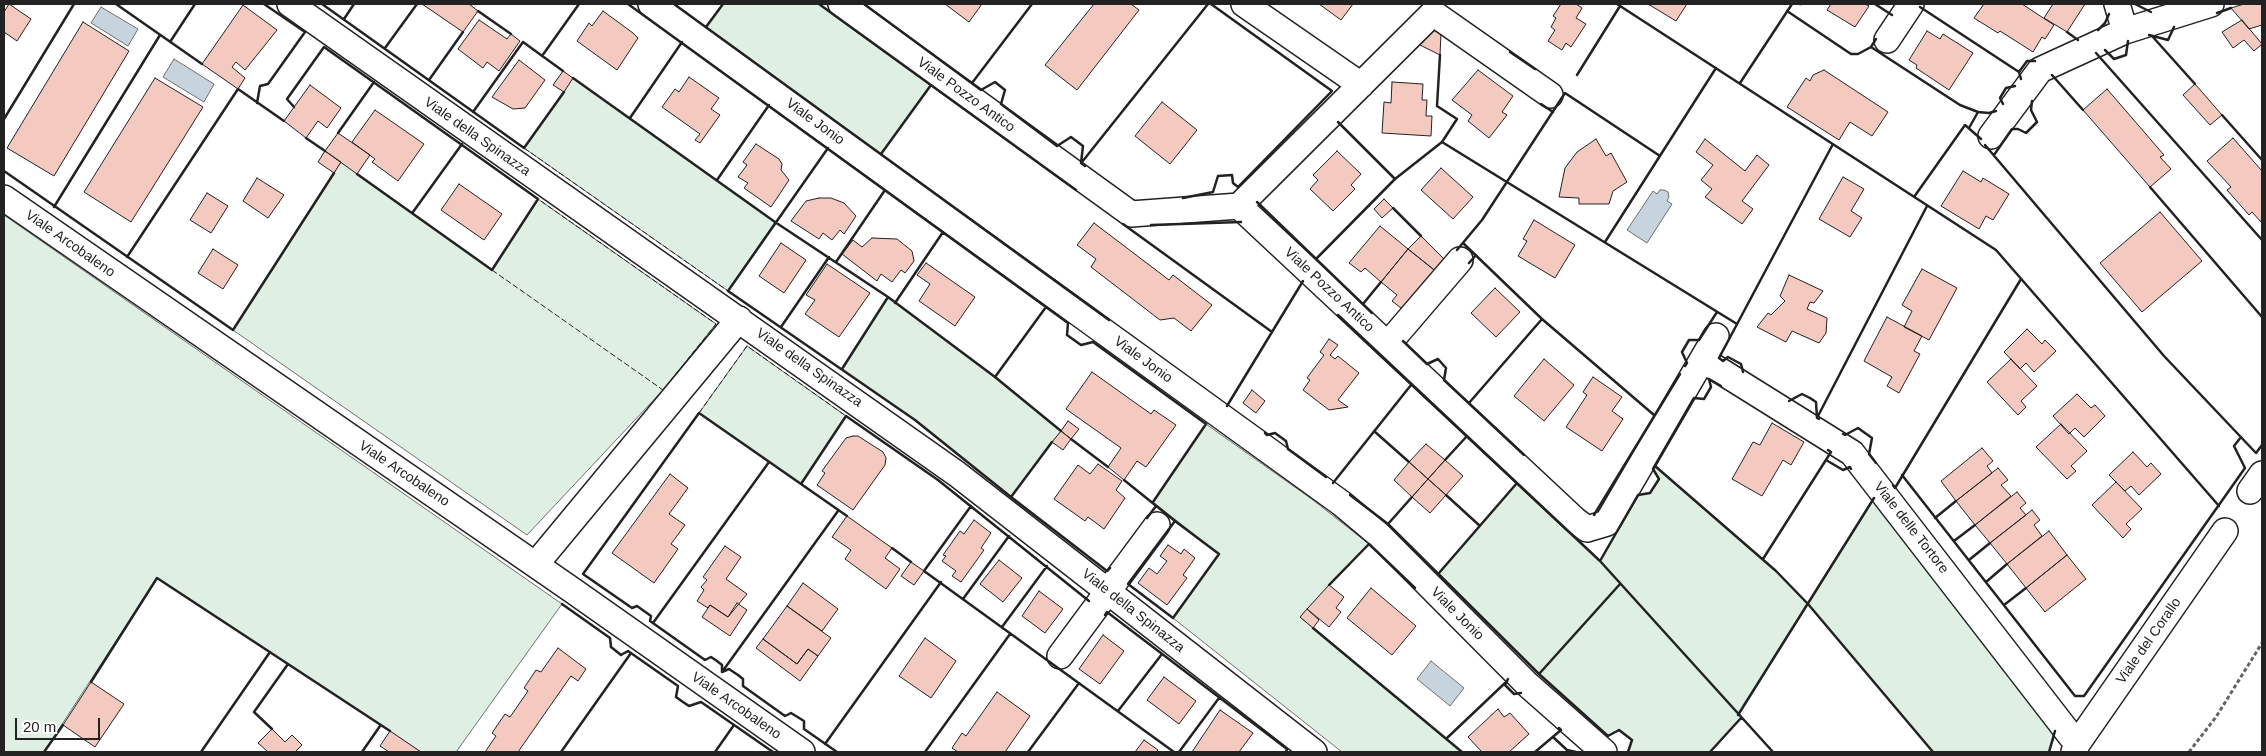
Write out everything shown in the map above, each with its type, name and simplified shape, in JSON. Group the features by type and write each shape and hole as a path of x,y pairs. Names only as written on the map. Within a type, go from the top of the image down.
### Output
{"street":[{"name":"Viale della Spinazza","path":"290,4 740,319 957,474 1314,752"},
{"name":"Viale Jonio","path":"651,4 1341,504 1378,534 1528,685 1604,752"},
{"name":"Viale Pozzo Antico","path":"841,4 1131,214 1239,206 1575,520 1587,529 1607,523 1716,336"},
{"path":"1244,4 1361,85"},
{"path":"1887,40 1911,4"},
{"path":"2117,4 2125,31"},
{"path":"1991,136 2040,70 2125,31 2211,4"},
{"path":"1239,206 1433,13 1550,95"},
{"name":"Viale Arcobaleno","path":"4,198 536,564 802,752"},
{"path":"1388,344 1460,260"},
{"path":"536,564 740,319"},
{"name":"Viale delle Tortore","path":"1703,360 1852,453 2076,748"},
{"path":"1060,656 1157,525"},
{"name":"Viale del Corallo","path":"2076,748 2225,531"}],"path":[{"path":"2189,752 2216,716 2262,643"}],"green space":[{"path":"723,4 819,4 931,85 881,154 706,27"},
{"path":"573,78 775,222 728,291 524,148"},
{"path":"341,162 492,270 538,199 716,324 663,390 527,535 233,330"},
{"path":"4,215 562,604 456,752 421,752 157,578 44,752 4,752"},
{"path":"888,297 995,377 1061,431 1011,497 915,420 842,369"},
{"path":"747,346 846,416 801,484 699,413"},
{"path":"1206,424 1313,500 1369,544 1300,617 1462,752 1342,752 1173,618 1219,554 1153,502"},
{"path":"1655,466 1776,571 1808,604 1738,715 1741,718 1710,752 1628,752 1632,740 1619,730 1608,736 1539,674 1439,573 1517,483 1600,561 1638,495 1650,493 1659,480 1653,469"},
{"path":"1874,498 2056,733 2049,752 1933,752 1808,604"}],"shaded area":[{"path":"101,7 138,29 128,46 91,23"},
{"path":"174,59 214,84 204,102 163,77"},
{"path":"1660,190 1668,192 1669,197 1667,201 1672,204 1647,243 1627,230 1653,191 1657,194"},
{"path":"1431,661 1464,688 1450,706 1417,679"}],"building":[{"path":"9,4 31,19 17,41 4,32 4,12"},
{"path":"422,4 469,4 478,11 463,32"},
{"path":"945,4 982,4 969,22"},
{"path":"1094,4 1131,4 1139,10 1077,90 1045,65"},
{"path":"1319,4 1353,4 1341,20"},
{"path":"1561,4 1576,4 1582,8 1576,18 1586,24 1571,47 1566,43 1562,50 1548,41 1555,30 1551,27 1556,18 1553,16"},
{"path":"1648,4 1687,4 1676,21"},
{"path":"1831,4 1865,4 1869,6 1855,27 1827,10"},
{"path":"1984,4 2022,4 2054,25 2045,39 2042,37 2033,52 2000,31 1998,33 1974,18"},
{"path":"2053,4 2085,4 2067,32 2044,18"},
{"path":"2244,4 2262,4 2262,25 2249,29 2231,8"},
{"path":"243,5 277,30 245,70 236,62 232,67 245,78 238,89 202,64"},
{"path":"603,11 638,38 617,70 577,41 589,23 592,26"},
{"path":"479,20 507,39 511,34 520,41 499,71 487,62 483,68 458,49"},
{"path":"2242,20 2262,44 2254,51 2244,40 2233,48 2222,32"},
{"path":"83,22 129,51 54,176 7,148"},
{"path":"1432,27 1441,33 1440,55 1416,43"},
{"path":"1927,31 1940,39 1943,34 1973,53 1949,90 1916,68 1917,65 1909,60"},
{"path":"519,60 545,80 525,108 513,109 492,97"},
{"path":"1478,70 1513,96 1502,112 1507,115 1489,138 1468,121 1472,115 1452,100"},
{"path":"1824,70 1888,112 1872,136 1850,122 1839,140 1787,107 1806,78 1810,81 1813,75"},
{"path":"563,71 573,78 564,92 553,85"},
{"path":"689,77 719,98 711,109 720,115 700,143 695,140 700,134 662,107 675,89 679,92"},
{"path":"155,78 203,107 131,222 84,192"},
{"path":"1392,82 1423,84 1422,100 1427,100 1426,116 1432,116 1431,136 1382,133 1384,102 1391,103"},
{"path":"2195,84 2222,115 2210,125 2183,95"},
{"path":"310,85 341,108 327,128 318,121 306,138 284,121"},
{"path":"2107,89 2164,155 2160,157 2171,169 2150,187 2083,110"},
{"path":"1162,102 1197,130 1170,164 1135,136"},
{"path":"375,110 424,144 398,181 372,162 375,159 352,142"},
{"path":"338,133 370,155 357,174 325,151"},
{"path":"2233,138 2262,171 2262,223 2252,212 2249,215 2227,190 2231,187 2207,161"},
{"path":"1596,139 1606,156 1611,153 1627,182 1613,191 1609,204 1579,204 1579,198 1559,197 1565,168 1577,152"},
{"path":"1705,139 1745,171 1757,155 1769,165 1742,201 1753,209 1742,224 1705,197 1712,189 1701,180 1713,165 1696,152"},
{"path":"756,144 779,159 782,164 781,170 789,180 771,207 744,188 748,183 738,177 747,165 743,162"},
{"path":"325,151 341,162 334,173 318,162"},
{"path":"1337,151 1361,174 1351,185 1355,189 1333,211 1310,189 1318,180 1313,175"},
{"path":"1441,168 1473,197 1453,219 1421,190"},
{"path":"1963,171 1981,182 1983,178 2009,194 1993,220 1986,216 1979,229 1941,206"},
{"path":"1843,177 1864,189 1851,211 1862,218 1850,237 1819,219"},
{"path":"257,178 284,195 268,218 243,201"},
{"path":"459,184 502,214 484,240 441,210"},
{"path":"207,193 228,206 211,233 190,220"},
{"path":"831,198 844,203 856,216 844,234 840,230 832,240 823,233 819,239 791,221 806,201"},
{"path":"1384,199 1393,208 1382,218 1374,209"},
{"path":"2160,212 2202,261 2142,312 2100,263"},
{"path":"1534,220 1575,245 1555,278 1518,256 1527,241 1523,239"},
{"path":"1094,223 1169,280 1173,275 1212,305 1191,331 1174,318 1160,320 1091,267 1096,259 1077,245"},
{"path":"1380,226 1408,249 1381,282 1365,268 1361,272 1349,263"},
{"path":"1421,236 1447,262 1438,273 1408,249"},
{"path":"872,238 897,239 912,251 914,261 905,273 901,270 892,282 881,274 877,281 842,254 853,240 862,247"},
{"path":"781,243 806,260 784,293 759,276"},
{"path":"213,249 238,265 223,289 198,273"},
{"path":"1408,249 1438,273 1406,312 1392,301 1397,295 1381,282"},
{"path":"926,263 975,297 955,326 919,301 930,284 917,275"},
{"path":"827,264 870,293 839,337 805,314 815,300 806,295"},
{"path":"1922,269 1957,288 1929,340 1904,327 1912,311 1902,305"},
{"path":"1789,275 1823,291 1814,303 1810,302 1807,309 1827,318 1826,333 1819,343 1792,331 1786,342 1757,327 1768,313 1771,315 1785,301 1780,296"},
{"path":"1495,288 1520,312 1496,337 1471,313"},
{"path":"1887,317 1922,336 1914,351 1920,354 1899,393 1887,386 1892,377 1864,361"},
{"path":"2027,329 2042,344 2045,340 2056,351 2034,372 2026,363 2020,369 2004,352"},
{"path":"1329,339 1338,345 1330,355 1335,359 1338,356 1359,373 1338,400 1348,407 1329,410 1303,390 1310,380 1307,378 1324,355 1320,352"},
{"path":"1544,359 1574,385 1544,421 1514,396"},
{"path":"2011,359 2037,386 2021,401 2026,407 2018,415 1987,382"},
{"path":"1092,372 1151,414 1154,410 1176,425 1146,467 1137,461 1124,480 1108,467 1121,448 1066,409"},
{"path":"1593,377 1622,397 1612,411 1623,419 1602,451 1566,427 1587,395 1583,392"},
{"path":"1252,390 1265,401 1256,413 1243,403"},
{"path":"2077,394 2091,408 2095,405 2105,416 2084,437 2075,428 2069,434 2053,416"},
{"path":"1068,421 1079,429 1071,439 1061,431"},
{"path":"1772,423 1804,442 1791,465 1783,460 1762,496 1732,479 1753,442 1760,445"},
{"path":"2061,424 2087,451 2071,466 2076,471 2067,479 2036,447"},
{"path":"1061,431 1071,439 1063,450 1052,442"},
{"path":"858,436 883,452 886,458 885,465 853,510 817,485 825,473 822,471 846,438"},
{"path":"1426,444 1445,460 1428,479 1409,462"},
{"path":"1982,448 1993,461 1987,466 1992,473 1956,501 1941,481"},
{"path":"2133,452 2147,467 2151,463 2161,474 2139,495 2131,486 2125,491 2109,475"},
{"path":"1445,460 1463,476 1446,495 1428,479"},
{"path":"1409,462 1428,479 1412,497 1394,480"},
{"path":"1098,464 1122,481 1116,490 1125,498 1104,529 1088,517 1085,521 1054,499 1078,465 1090,474"},
{"path":"1998,468 2008,480 2001,485 2011,496 1975,525 1956,501"},
{"path":"670,474 688,488 669,514 685,525 671,544 678,549 654,583 612,553"},
{"path":"1428,479 1446,495 1430,513 1412,497"},
{"path":"2116,482 2142,509 2126,524 2131,529 2123,538 2092,505"},
{"path":"2017,492 2026,503 2020,508 2026,515 1990,543 1975,525"},
{"path":"2032,510 2040,520 2034,525 2042,536 2007,564 1990,543"},
{"path":"847,516 892,548 885,558 900,569 886,589 845,559 851,550 832,537"},
{"path":"974,520 991,533 981,548 984,550 961,582 952,576 956,571 942,561 946,556 943,555 960,531 964,534"},
{"path":"2049,531 2067,555 2026,588 2007,564"},
{"path":"1168,545 1181,554 1184,549 1195,558 1183,575 1187,578 1167,605 1138,583 1149,568 1157,574 1167,561 1160,556"},
{"path":"725,546 741,557 726,579 747,594 728,617 710,605 708,608 697,601 704,590 701,587 707,580 703,577"},
{"path":"2067,555 2086,579 2045,612 2026,588"},
{"path":"999,560 1022,578 1003,602 980,584"},
{"path":"911,562 924,571 914,585 901,576"},
{"path":"803,583 838,609 822,631 787,606"},
{"path":"1329,585 1344,597 1336,608 1341,612 1329,627 1307,609"},
{"path":"1371,588 1416,626 1392,655 1347,618"},
{"path":"1039,591 1063,609 1045,633 1022,616"},
{"path":"737,603 747,610 730,636 702,617 710,605 728,617"},
{"path":"787,606 831,638 818,656 808,649 797,664 763,639"},
{"path":"1307,609 1319,620 1313,628 1300,617"},
{"path":"1103,635 1124,651 1100,684 1079,669"},
{"path":"925,638 956,661 931,698 899,676"},
{"path":"763,639 797,664 808,649 818,656 800,681 756,648"},
{"path":"558,648 586,669 578,681 571,676 518,752 485,752 496,736 492,733 505,714 510,717 528,691 524,688 536,670 541,672"},
{"path":"1164,677 1196,701 1179,724 1147,700"},
{"path":"91,682 124,704 95,747 63,725"},
{"path":"997,692 1030,716 1005,752 958,752 952,748 962,733 966,736"},
{"path":"1498,709 1504,717 1510,713 1529,734 1509,752 1482,752 1468,737"},
{"path":"1220,710 1253,733 1239,752 1192,752"},
{"path":"272,729 285,742 292,735 302,745 295,752 268,752 258,743"},
{"path":"390,731 421,752 389,752 380,746"},
{"path":"1144,740 1158,750 1156,752 1135,752"}],"fence":[{"path":"524,148 728,291"},
{"path":"492,270 663,390 716,324 538,199"},
{"path":"699,413 747,346 846,416"}],"wall":[{"path":"4,119 74,4"},
{"path":"116,4 202,64"},
{"path":"170,42 195,4"},
{"path":"257,103 260,86 268,84 305,32 264,4"},
{"path":"322,4 524,148 564,92"},
{"path":"344,19 354,4"},
{"path":"385,48 417,4"},
{"path":"542,56 579,4"},
{"path":"628,4 1068,323 1067,335 1081,345 1093,342 1206,424 1153,502"},
{"path":"674,4 1109,320"},
{"path":"706,27 723,4"},
{"path":"819,4 1076,190"},
{"path":"864,4 981,90 995,82 1005,90 1001,104 1057,146 1071,137 1083,146 1081,163 1085,166"},
{"path":"972,83 1032,4"},
{"path":"1082,162 1208,4"},
{"path":"1183,198 1213,192 1218,176 1232,175 1233,183 1238,187 1332,91 1211,4"},
{"path":"1617,4 1996,250 2219,506"},
{"path":"1740,83 1792,4"},
{"path":"1875,4 1892,15"},
{"path":"2135,4 2151,12"},
{"path":"1577,75 1620,6"},
{"path":"1920,7 2019,72"},
{"path":"2217,13 2231,8"},
{"path":"478,11 511,34"},
{"path":"1787,11 1851,54 1858,54 1871,47"},
{"path":"2098,30 2105,23 2109,14"},
{"path":"2149,35 2168,40 2174,27"},
{"path":"429,80 463,32"},
{"path":"2067,32 2078,40"},
{"path":"54,207 160,35"},
{"path":"2152,36 2195,84"},
{"path":"1876,39 1871,47 1960,105 1978,112"},
{"path":"2105,50 2114,59 2126,55 2128,41"},
{"path":"523,42 563,71"},
{"path":"473,112 523,42"},
{"path":"630,118 682,42"},
{"path":"294,107 287,99 324,47 538,199 492,270 357,174"},
{"path":"1510,52 1535,69"},
{"path":"2096,53 2262,240"},
{"path":"1316,259 1395,179 1442,142 1457,119 1437,106 1440,55"},
{"path":"2021,79 2019,72 2027,61 2035,61"},
{"path":"1605,242 1716,68"},
{"path":"2052,75 2083,110"},
{"path":"573,78 775,222 888,297 995,377 1061,431"},
{"path":"338,133 374,82"},
{"path":"881,154 931,85"},
{"path":"2003,104 2000,98 2006,88 2015,86"},
{"path":"127,257 238,89 284,121"},
{"path":"1457,250 1482,220 1565,93 1660,156"},
{"path":"1994,155 2012,129 2018,129 2026,133 2037,122 2031,110 2032,101"},
{"path":"1541,104 1553,112"},
{"path":"717,180 769,105"},
{"path":"1969,128 1978,112 1989,113 1996,111"},
{"path":"2222,115 2262,160"},
{"path":"1338,122 1395,179"},
{"path":"1914,197 1965,125 1981,139"},
{"path":"306,138 325,151"},
{"path":"1442,142 1737,324"},
{"path":"413,212 462,144"},
{"path":"1743,372 1741,364 1728,357 1723,361 1719,358 1833,144"},
{"path":"1985,145 2164,356 2256,453 2262,445"},
{"path":"828,148 728,291 915,420 1107,571 1110,568"},
{"path":"4,171 233,330 334,173"},
{"path":"2150,187 2262,317"},
{"path":"836,262 885,190"},
{"path":"1257,202 1372,313"},
{"path":"1818,416 1927,206"},
{"path":"1393,208 1421,236"},
{"path":"1151,225 1241,222"},
{"path":"1123,224 1272,332"},
{"path":"895,303 943,232"},
{"path":"1463,243 1542,319 1654,415"},
{"path":"1469,263 1476,255"},
{"path":"781,327 829,257"},
{"path":"1893,485 1895,488 2021,279"},
{"path":"1227,406 1303,281"},
{"path":"1363,304 1381,282"},
{"path":"842,369 888,297"},
{"path":"995,377 1046,307"},
{"path":"1685,366 1687,363 1682,352 1689,340 1699,340 1717,312"},
{"path":"1338,315 1600,561 1773,752"},
{"path":"1469,403 1542,319"},
{"path":"1403,341 1427,364 1438,359 1446,368 1444,380 1524,455"},
{"path":"1594,515 1680,374"},
{"path":"1600,561 1638,495 1650,493 1659,479 1653,469 1694,398 1704,399 1711,387 1709,379 1721,386"},
{"path":"1333,483 1411,385"},
{"path":"1789,401 1802,394 1810,398 1816,402 1817,418 1819,419"},
{"path":"837,752 804,729 804,721 791,713 785,716 743,686 743,679 738,675 729,669 722,672 722,665 717,661 711,657 705,660 650,621 651,616 637,606 632,608 583,574 699,413 847,516"},
{"path":"801,484 846,416 938,480 1089,601"},
{"path":"1843,434 1845,435 1858,428 1872,438 1869,454 1876,463"},
{"path":"1374,431 1409,462"},
{"path":"1265,433 1267,435 1275,433 1286,441 1288,449 1326,477"},
{"path":"1445,460 1467,436"},
{"path":"1902,475 2075,696 2084,696 2245,468 2234,446 2241,437"},
{"path":"1071,439 1108,467"},
{"path":"1011,497 1052,442"},
{"path":"1763,559 1831,452 1828,450"},
{"path":"1826,460 1843,470 1850,467 1851,469"},
{"path":"653,623 769,462"},
{"path":"1655,466 1776,571 1808,604 1933,752"},
{"path":"1124,480 1175,521"},
{"path":"1439,573 1517,483"},
{"path":"1350,495 1388,524 1539,674 1608,736 1619,730 1632,740 1628,752"},
{"path":"1446,495 1480,526"},
{"path":"1388,524 1412,497"},
{"path":"1738,715 1874,498"},
{"path":"1935,518 1956,501"},
{"path":"971,506 924,571 1174,752"},
{"path":"1147,518 1156,506"},
{"path":"722,672 838,511"},
{"path":"1175,521 1219,554 1173,618 1128,584 1175,521"},
{"path":"1954,541 1975,525"},
{"path":"963,599 1009,536"},
{"path":"1969,560 1990,543"},
{"path":"1329,585 1369,544 1415,588"},
{"path":"892,548 911,562"},
{"path":"1986,582 2007,564"},
{"path":"1002,627 1047,566"},
{"path":"91,682 157,578 390,731"},
{"path":"825,744 941,582"},
{"path":"1539,674 1620,584"},
{"path":"2004,605 2026,588"},
{"path":"562,604 610,638 611,647 621,655 628,651 678,686 676,697 683,702 689,706 701,702 773,752"},
{"path":"1105,615 1107,612 1287,749 1286,752"},
{"path":"1313,628 1462,752"},
{"path":"925,752 1010,634"},
{"path":"201,752 270,652"},
{"path":"561,752 631,653"},
{"path":"1118,711 1162,654"},
{"path":"272,729 254,712 288,664"},
{"path":"1508,679 1505,685 1514,694 1521,693"},
{"path":"1028,752 1079,683"},
{"path":"1447,738 1505,683"},
{"path":"1179,752 1219,698"},
{"path":"1710,752 1741,718"},
{"path":"44,752 63,725"},
{"path":"715,752 734,725"},
{"path":"362,752 380,726"},
{"path":"1535,752 1561,730 1559,728"},
{"path":"2049,752 2055,731"},
{"path":"1553,737 1567,750 1576,752"}]}
